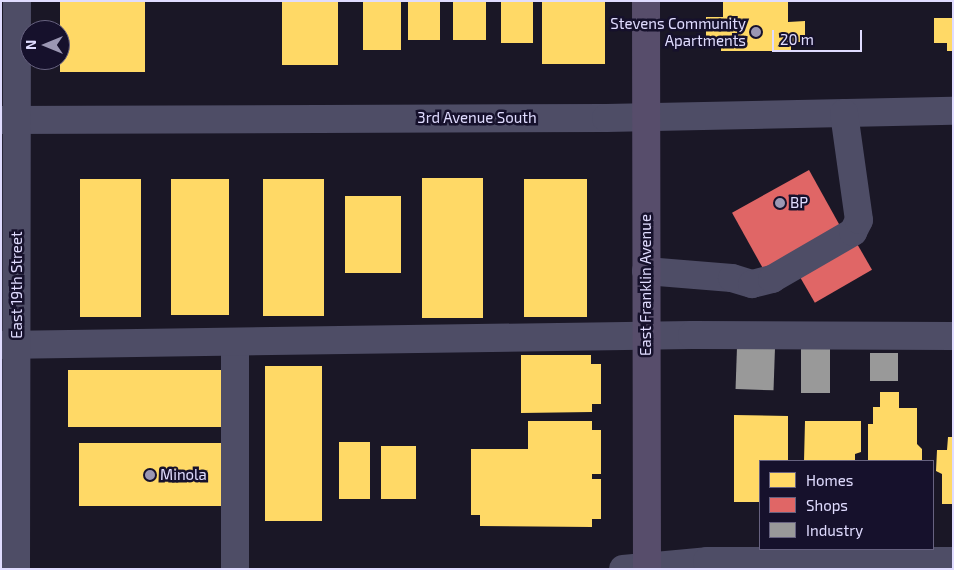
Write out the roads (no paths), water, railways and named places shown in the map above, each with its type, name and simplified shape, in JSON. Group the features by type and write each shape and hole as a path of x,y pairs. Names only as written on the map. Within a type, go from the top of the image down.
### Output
{"main road":[{"name":"East Franklin Avenue","path":"639,568 646,337 646,1"}],"street":[{"name":"East 19th Street","path":"16,569 9,345 9,120 17,1"},
{"name":"3rd Avenue South","path":"9,120 646,117 953,111"},
{"path":"646,271 732,278 752,284 772,279 853,232 859,220 844,113"},
{"path":"9,345 646,337 953,336"},
{"path":"235,343 235,569"},
{"path":"639,568 707,561 859,565 953,561"}],"place":[{"name":"Stevens Community Apartments","path":"756,32"},
{"name":"BP","path":"780,203"},
{"name":"Minola","path":"150,475"}]}
